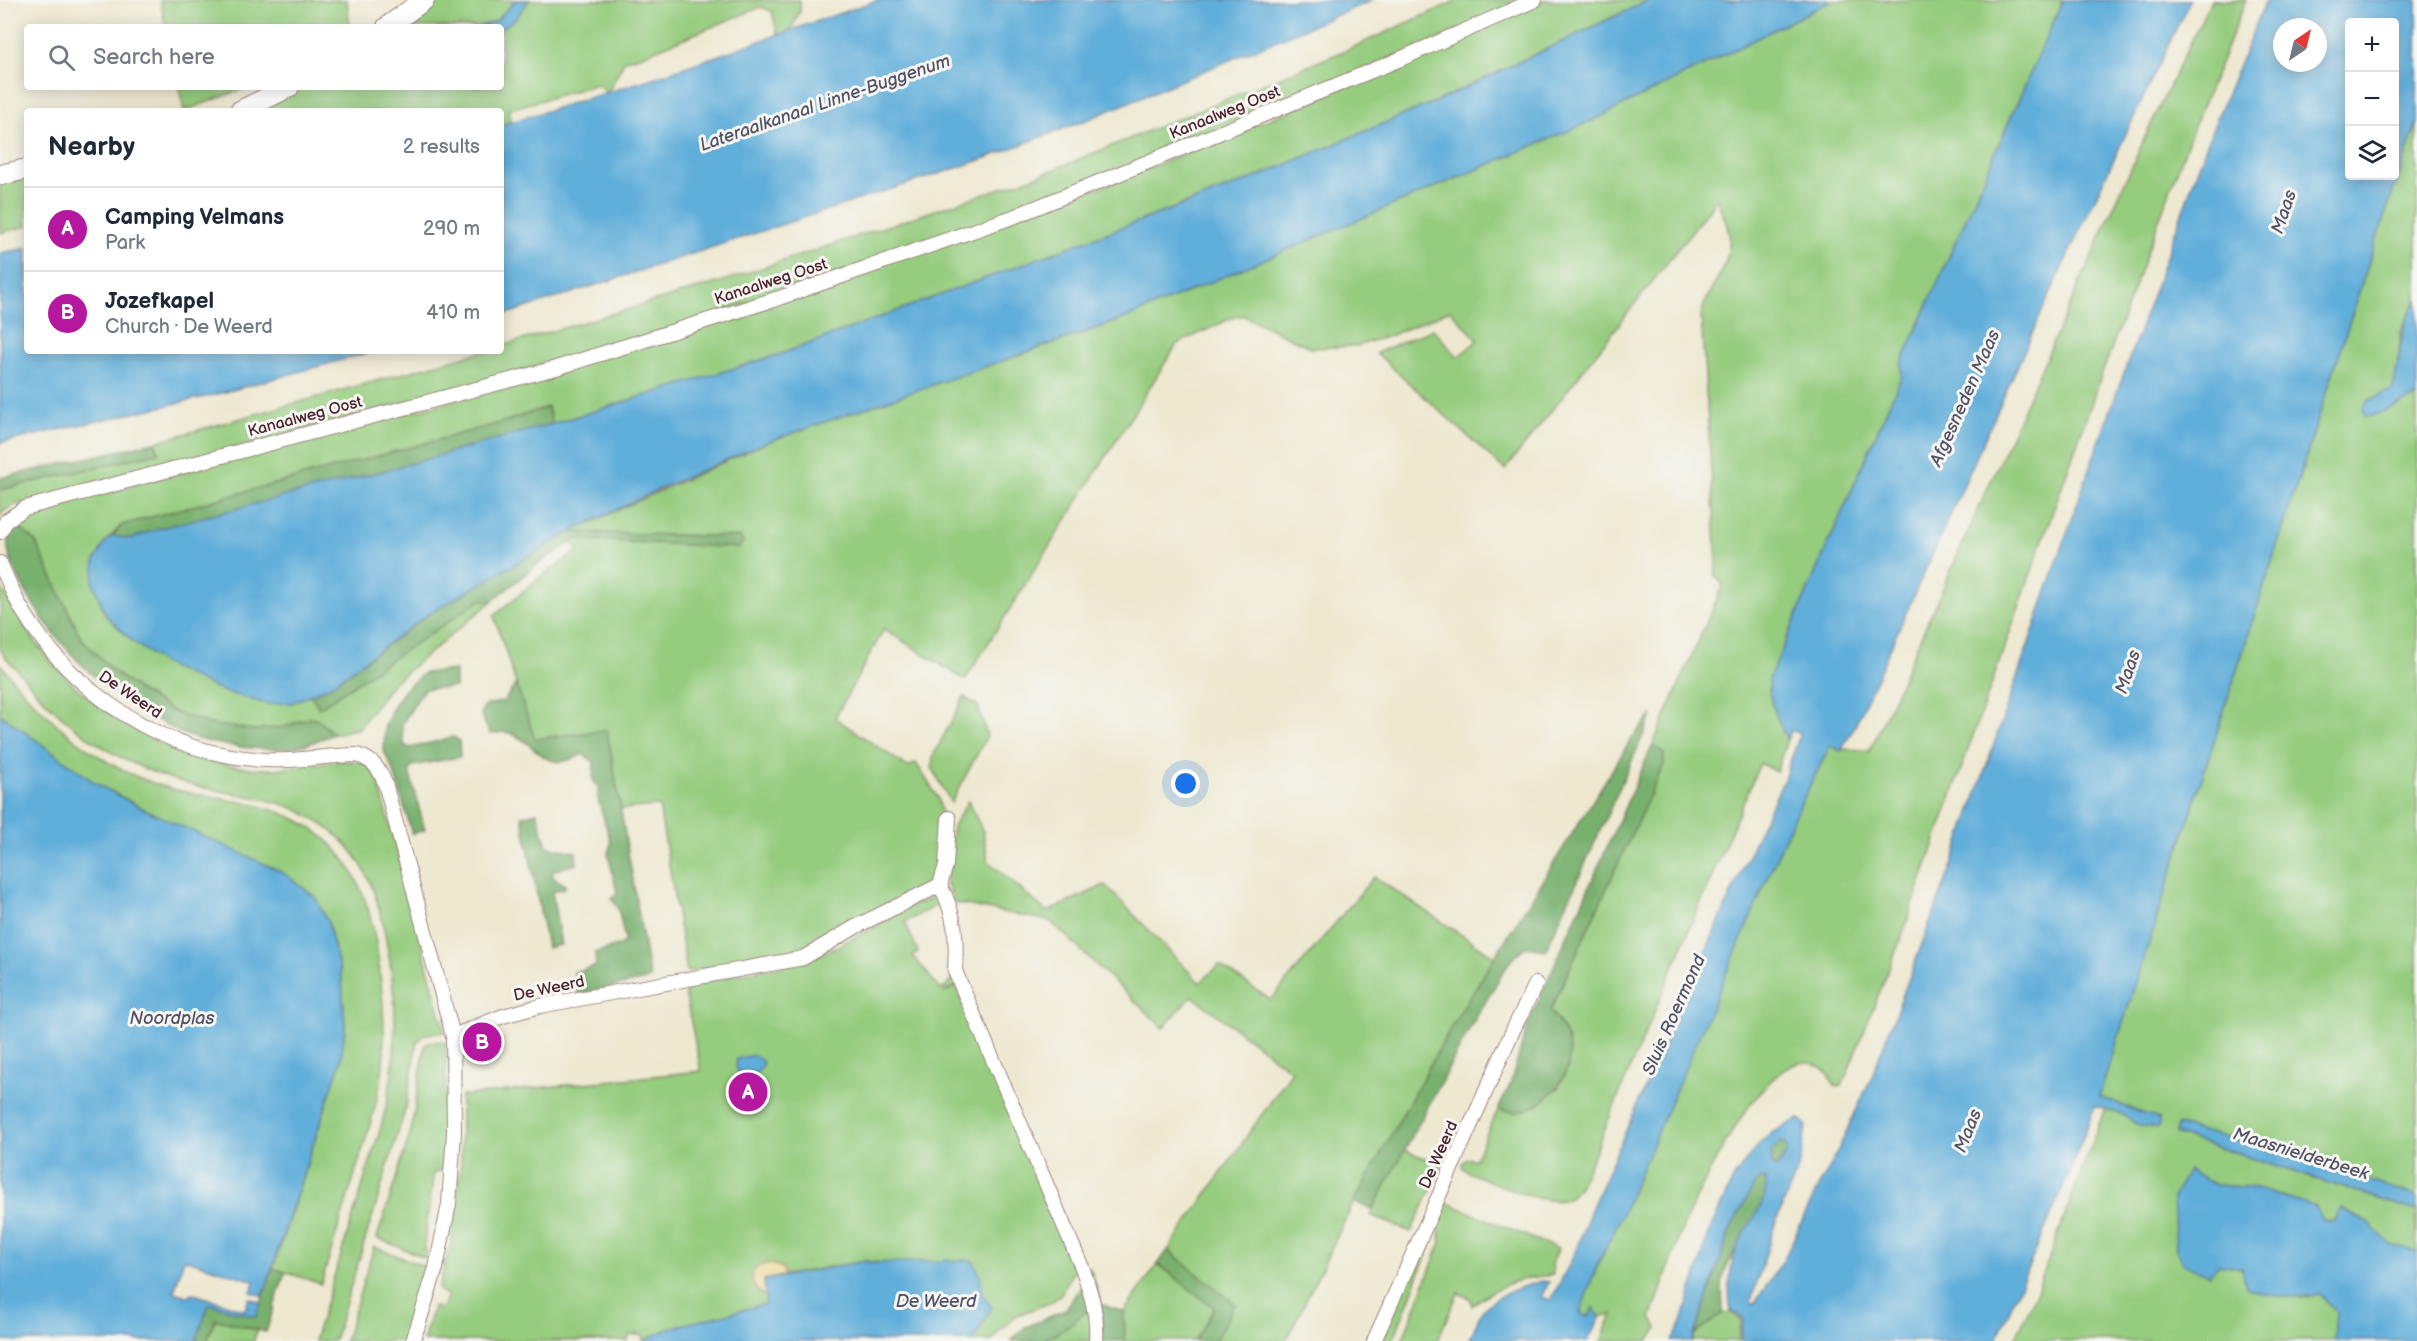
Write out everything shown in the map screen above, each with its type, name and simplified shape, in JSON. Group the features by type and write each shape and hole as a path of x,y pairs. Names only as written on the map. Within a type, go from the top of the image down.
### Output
{"main road":[{"path":"391,24 423,0"},
{"path":"246,108 283,90"},
{"path":"0,175 24,170"}],"street":[{"name":"Kanaalweg Oost","path":"0,532 7,520 24,508 556,368 779,298 979,229 1398,60 1535,0"},
{"name":"De Weerd","path":"0,563 20,607 40,638 66,669 105,702 156,734 209,752 266,760 357,755 366,758 380,769 453,1036 453,1132 449,1204 436,1268 413,1341"},
{"path":"948,818 946,865 940,885 951,906 957,942 955,971 1083,1270 1097,1322 1096,1341"},
{"name":"De Weerd","path":"453,1036 503,1016 540,1006 803,958 857,926 940,885"},
{"name":"De Weerd","path":"1374,1341 1514,1028 1536,984"}],"green space":[{"path":"160,0 347,0 350,24 165,24"},
{"path":"437,0 516,0 496,21 487,24 405,24"},
{"path":"529,0 800,0 800,11 790,32 778,36 772,11 761,7 625,60 607,94 598,84 510,109 510,123 504,124 504,108 263,108 297,90 504,90 504,27 515,19"},
{"path":"1458,0 1524,0 1436,40 989,222 638,339 44,500 19,504 3,512 0,517 0,490 157,453 159,452 155,442 473,354 504,354 504,345 717,283 1040,175 1349,49"},
{"path":"1545,0 1649,0 1444,98 1247,181 781,354 552,424 547,407 500,423 122,525 106,541 93,582 105,614 132,641 291,703 311,695 319,708 482,599 491,602 392,684 359,728 334,734 318,721 301,720 285,727 255,730 214,725 176,713 138,690 111,669 81,638 35,541 15,525 74,501 448,402 1112,183 1311,102"},
{"path":"1833,0 2063,0 1904,358 1901,365 1902,375 1770,677 1775,712 1787,740 1776,772 1760,763 1588,1168 1572,1196 1559,1200 1534,1197 1470,1173 1462,1167 1462,1163 1467,1159 1475,1159 1498,1110 1517,1112 1558,1088 1568,1067 1568,1041 1560,1023 1550,1011 1664,764 1663,754 1653,744 1723,585 1715,576 1717,562 1701,315 1708,295 1723,266 1729,246 1727,226 1717,199 1505,470 1376,353 1433,329 1458,357 1478,340 1450,310 1389,336 1356,346 1311,348 1244,316 1236,316 1177,344 965,680 884,629 835,718 908,767 916,763 938,798 944,822 942,871 932,885 811,947 687,972 659,806 621,809 607,730 534,739 494,616 537,579 578,551 572,541 576,539 743,542 740,537 570,532 770,441 1126,318 1594,120"},
{"path":"2211,0 2246,0 2191,134 2099,382 1900,941 1842,1086 1837,1087 1825,1070 1815,1064 1795,1064 1774,1078 1754,1100 1734,1128 1700,1190 1680,1235 1651,1318 1658,1328 1648,1341 1601,1341 1612,1314 1600,1317 1593,1308 1589,1317 1580,1314 1589,1286 1795,815 1830,746 1869,751 2150,126"},
{"path":"180,90 240,90 192,108 183,108"},
{"path":"2417,123 2417,300 2401,331 2397,374 2392,391 2369,400 2372,416 2417,397 2417,1196 2245,1142 2178,1125 2175,1134 2417,1211 2417,1251 2390,1245 2369,1223 2342,1209 2333,1222 2322,1220 2316,1207 2257,1188 2215,1185 2188,1171 2218,1265 2242,1268 2301,1298 2320,1294 2337,1312 2334,1341 2014,1341 2035,1296 2105,1108 2124,1115 2139,1126 2158,1119 2099,1097"},
{"path":"24,179 24,227 0,233 0,184"},
{"path":"548,407 552,424 376,473 158,529 131,539 113,536 122,525 500,423"},
{"path":"155,442 159,452 157,453 0,490 0,478"},
{"path":"15,524 35,541 81,638 111,669 138,690 176,713 214,725 255,730 285,727 310,718 318,720 334,734 308,744 287,748 242,747 182,734 136,708 96,678 78,660 45,622 31,601 8,552 8,538"},
{"path":"570,532 740,537 743,542 739,548 576,539 538,564 491,602 482,599 319,708 311,695 329,687 432,612"},
{"path":"0,585 40,647 65,676 93,702 125,724 159,743 194,757 232,766 270,769 333,762 357,762 367,765 377,777 445,1032 426,1034 417,1042 406,1107 334,1341 314,1341 381,1127 390,1084 395,1039 392,973 382,919 372,887 357,858 335,834 318,821 269,800 196,786 145,769 98,744 77,729 38,693 1,651"},
{"path":"0,664 35,704 75,740 96,755 143,779 169,788 256,805 284,814 309,827 330,843 346,862 358,883 374,931 378,957 383,1015 383,1066 372,1117 321,1284 273,1268 341,1060 345,1027 342,979 328,922 144,809 97,784 0,714"},
{"path":"455,670 455,687 424,689 402,724 404,745 410,748 454,737 459,741 460,757 412,766 409,771 425,830 412,834 394,772 384,751 385,725 393,707 406,688 424,673"},
{"path":"516,684 535,739 607,730 650,979 578,994 574,972 596,966 595,953 620,945 625,940 618,908 612,899 617,892 608,854 611,843 598,799 598,787 593,780 594,762 583,754 559,762 550,760 510,733 490,734 481,715 484,706 504,701"},
{"path":"964,697 978,706 987,736 951,803 932,767 933,756"},
{"path":"1653,714 1546,950 1525,947 1508,964 1474,1021 1373,1209 1354,1202 1453,1024 1632,738"},
{"path":"1653,744 1664,754 1664,764 1550,1011 1562,1027 1567,1039 1568,1063 1564,1075 1550,1095 1529,1109 1517,1112 1498,1110 1510,1085 1528,1024"},
{"path":"968,801 983,832 988,861 1047,912 1105,885 1200,983 1219,965 1271,1000 1374,877 1495,957 1453,1024 1354,1202 1286,1341 1215,1341 1235,1304 1168,1250 1292,1071 1192,996 1163,1028 1050,921 955,903 946,882 953,826"},
{"path":"537,812 547,846 576,852 577,864 552,871 553,877 565,885 565,888 552,892 561,945 547,948 522,816"},
{"path":"940,894 945,901 905,922 918,952 913,956 941,990 955,978 958,985 943,992 957,987 1077,1265 1061,1294 1052,1302 1017,1315 998,1332 992,1341 973,1341 982,1294 980,1275 865,1261 785,1275 782,1268 758,1293 766,1296 767,1304 671,1328 643,1341 642,1335 630,1335 627,1341 423,1341 433,1307 441,1309 448,1296 438,1289 451,1244 461,1163 461,1096 701,1071 684,988 686,984 803,962"},
{"path":"443,1041 446,1044 445,1165 441,1171 434,1172 424,1244 428,1259 377,1238 411,1131 425,1045 430,1042"},
{"path":"1782,1142 1786,1144 1787,1152 1777,1168 1772,1165 1771,1151"},
{"path":"1404,1150 1443,1165 1411,1232 1370,1215"},
{"path":"1760,1178 1766,1180 1766,1193 1756,1218 1727,1266 1722,1283 1723,1313 1695,1334 1731,1228"},
{"path":"1443,1201 1558,1249 1552,1264 1553,1275 1510,1283 1490,1293 1472,1306 1470,1298 1458,1293 1437,1341 1402,1341 1441,1242 1439,1229 1429,1223"},
{"path":"1425,1231 1432,1240 1393,1341 1378,1341"},
{"path":"374,1247 426,1267 407,1341 345,1341"},
{"path":"1168,1250 1235,1304 1215,1341 1195,1341 1214,1308 1158,1264"},
{"path":"1158,1264 1215,1308 1195,1341 1125,1341 1124,1312"},
{"path":"273,1268 285,1273 266,1332 215,1319 207,1341 196,1341 209,1303 256,1317"},
{"path":"1090,1268 1102,1313 1100,1341 1042,1341 1061,1331"},
{"path":"1083,1283 1091,1308 1061,1331 1042,1341 1011,1341 1024,1328 1065,1310"},
{"path":"1100,1304 1124,1312 1125,1341 1100,1341 1104,1325"},
{"path":"1730,1312 1742,1320 1738,1341 1692,1341 1708,1322 1719,1315"},
{"path":"215,1319 257,1330 254,1341 207,1341"}],"sand":[{"path":"769,1263 782,1268 785,1275 764,1280 766,1296 755,1287 752,1273 758,1266"}],"water":[{"path":"516,0 529,0 515,19 504,27 504,24 487,24 496,21"},
{"name":"Lateraalkanaal Linne-Buggenum","path":"878,0 1373,0 1089,119 981,160 504,315 504,124 650,79"},
{"path":"1649,0 1833,0 1594,120 1126,318 770,441 666,486 570,532 432,612 328,687 291,703 266,704 222,691 163,663 132,641 105,614 93,582 95,560 106,541 113,536 131,539 157,529 376,473 552,424 781,354 1247,181 1444,98"},
{"name":"Afgesneden Maas","path":"2063,0 2190,0 2060,272 1855,726 1841,751 1830,746 1795,815 1620,1219 1597,1265 1580,1313 1589,1317 1593,1308 1600,1317 1588,1341 1469,1341 1483,1310 1503,1295 1543,1281 1549,1282 1541,1297 1551,1300 1574,1255 1592,1207 1783,782 1800,734 1791,730 1787,740 1771,701 1770,677 1902,375 1901,365 1904,358"},
{"name":"Maas","path":"2266,0 2417,0 2417,123 2399,175 2399,18 2345,18 2345,180 2397,180 2099,1097 2159,1119 2160,1125 2157,1128 2139,1126 2124,1115 2095,1106 2067,1179 1996,1341 1740,1341 1744,1319 1731,1311 1730,1275 1737,1249 1758,1212 1764,1196 1766,1180 1761,1178 1756,1182 1731,1228 1692,1341 1672,1341 1682,1322 1707,1236 1734,1177 1759,1144 1773,1132 1799,1119 1806,1125 1801,1161 1775,1224 1751,1301 1754,1304 1783,1261 1831,1165 1872,1076 1953,862 2091,464 2212,130","holes":["1782,1142 1786,1144 1787,1152 1777,1168 1772,1165 1771,1151"]},
{"path":"24,249 24,354 364,354 218,394 0,443 0,253"},
{"path":"2417,300 2417,397 2372,416 2365,416 2363,407 2369,400 2392,390 2406,322"},
{"name":"Noordplas","path":"0,714 97,784 144,809 282,872 315,897 328,922 342,979 345,1027 341,1060 263,1296 251,1292 254,1281 184,1259 174,1292 190,1297 191,1293 245,1310 249,1298 261,1302 256,1317 209,1304 196,1341 0,1341"},
{"path":"754,1055 762,1061 761,1068 750,1076 739,1074 736,1067 737,1059"},
{"path":"2177,1125 2245,1142 2417,1196 2417,1211 2175,1134"},
{"path":"2188,1170 2215,1185 2257,1188 2316,1207 2322,1220 2333,1222 2341,1209 2369,1223 2391,1245 2417,1251 2417,1341 2334,1341 2336,1312 2320,1294 2302,1297 2273,1295 2246,1287 2242,1268 2218,1265 2209,1275 2183,1264 2176,1250 2173,1198"},
{"name":"De Weerd","path":"865,1261 873,1263 973,1261 980,1275 982,1294 992,1307 973,1341 643,1341 671,1328 766,1304 764,1280"}],"place":[{"name":"Jozefkapel","path":"482,1042"},
{"name":"Camping Velmans","path":"748,1092"}],"water label":[{"name":"Sluis Roermond","path":"1674,1015"},
{"name":"Maasnielderbeek","path":"2301,1154"}]}
